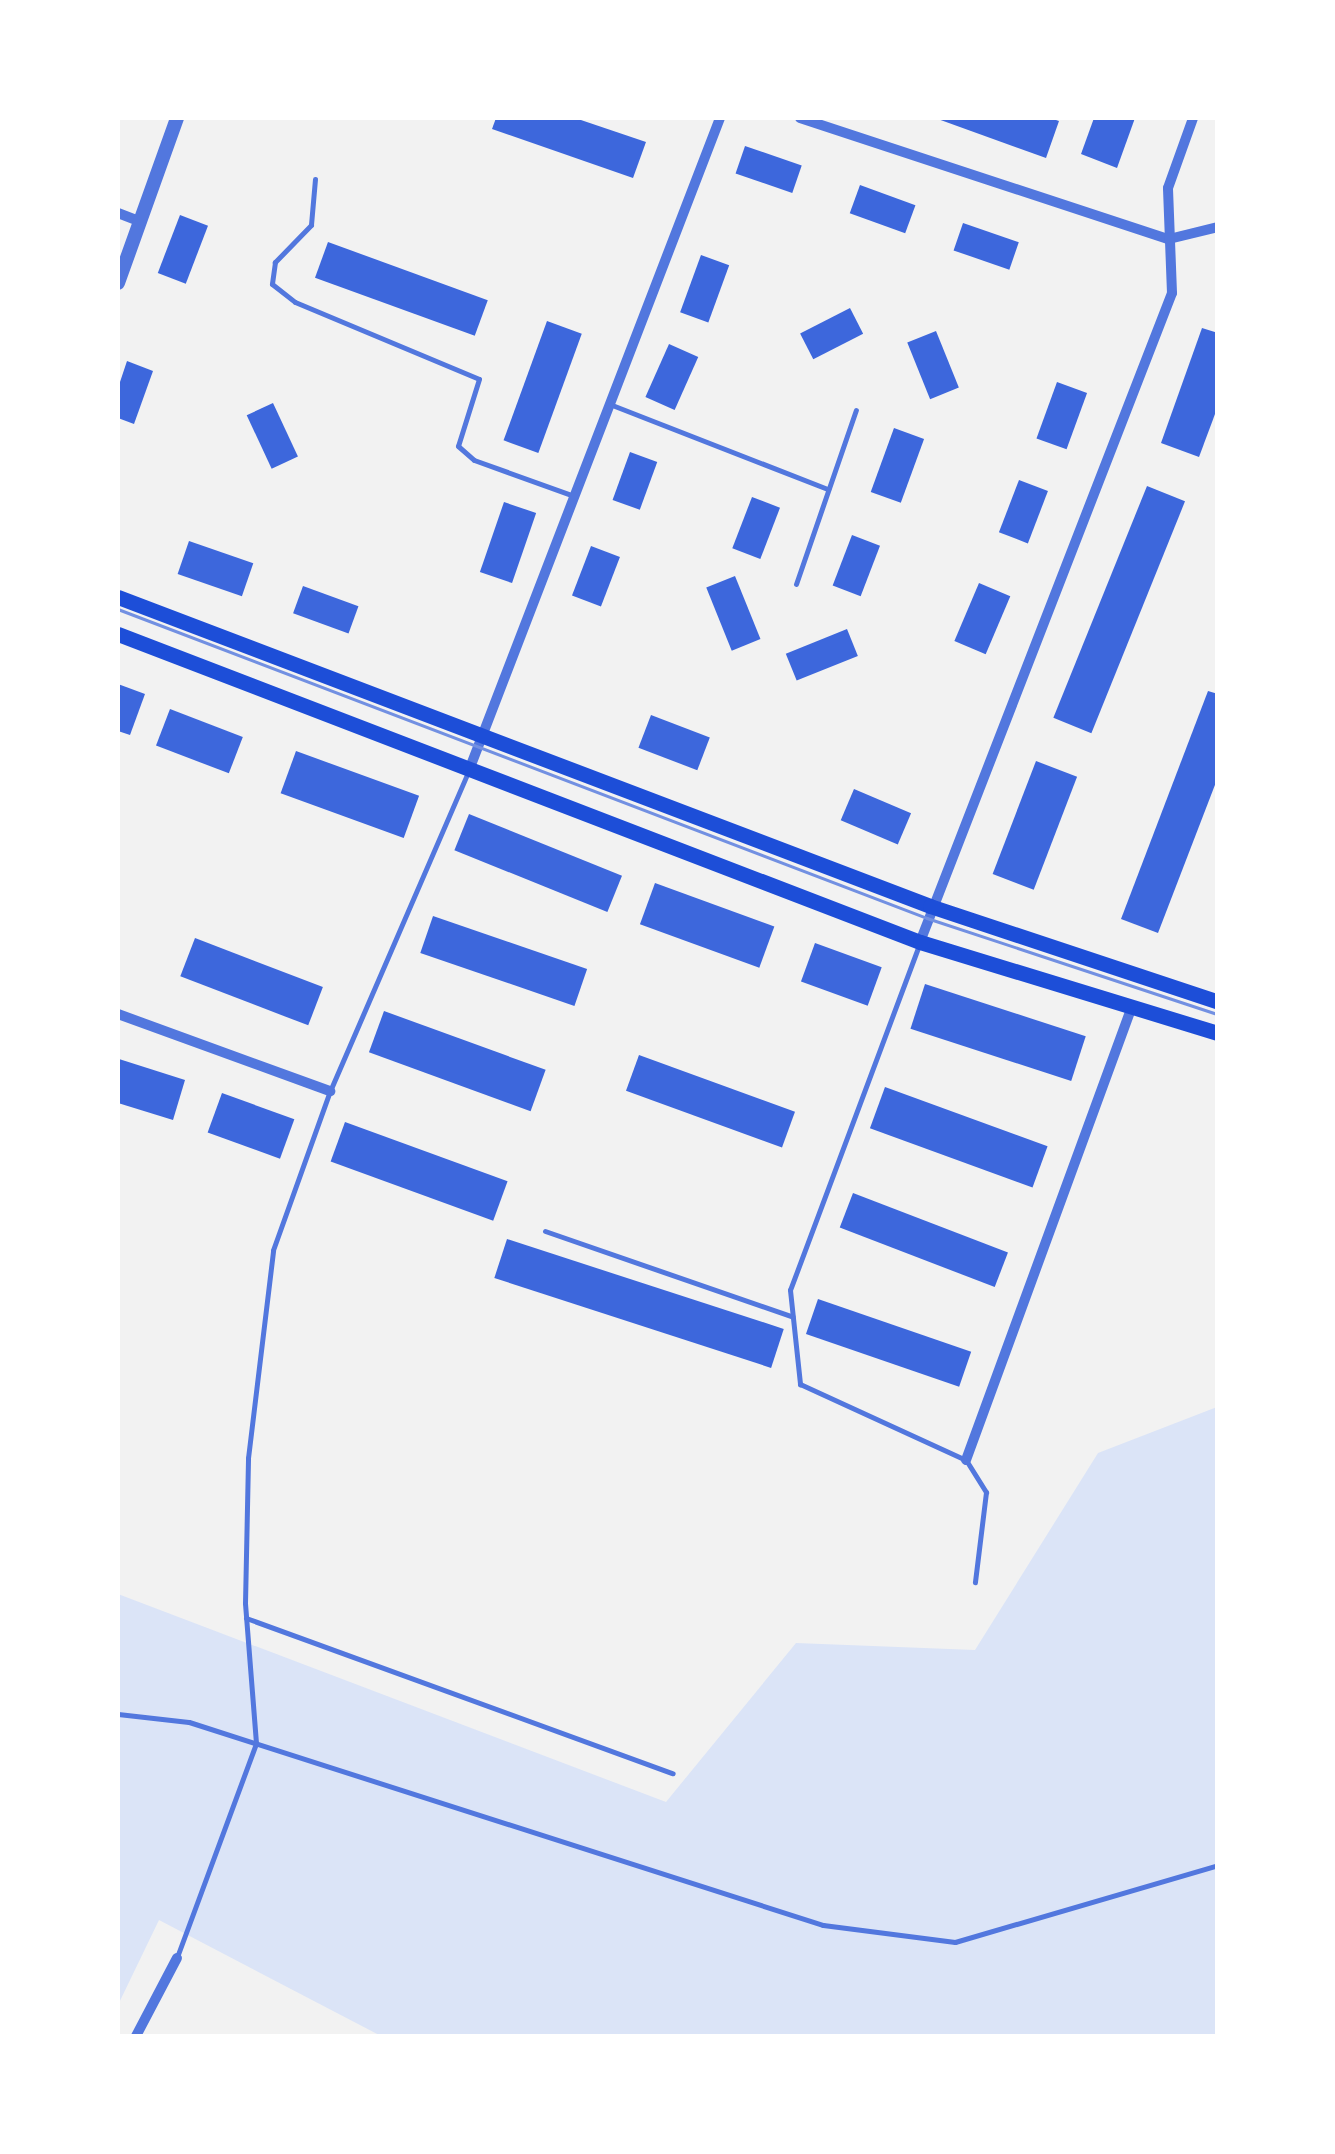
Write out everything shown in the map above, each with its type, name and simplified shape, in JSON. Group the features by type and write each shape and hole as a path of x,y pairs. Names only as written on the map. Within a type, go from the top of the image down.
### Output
{"main road":[{"path":"118,597 930,906 1218,1002"},
{"path":"118,634 472,765 920,942 1218,1033"}],"street":[{"path":"118,283 177,118"},
{"path":"472,765 720,118"},
{"path":"800,118 1169,239 1218,227"},
{"path":"920,942 930,906 1172,294 1168,188 1193,118"},
{"path":"118,213 141,222"},
{"path":"966,1460 1132,1006"},
{"path":"118,1014 330,1091"},
{"path":"136,2036 177,1958"}],"lane":[{"path":"315,179 312,225 275,262 272,284 295,302 480,379 458,446 474,460 574,496"},
{"path":"610,404 828,489"},
{"path":"796,584 856,410"},
{"path":"177,1958 256,1744 246,1618 248,1458 273,1250 330,1091 472,765"},
{"path":"920,942 790,1290 800,1384 966,1460 986,1492 975,1582"},
{"path":"545,1230 793,1317"},
{"path":"246,1618 673,1773"},
{"path":"118,1714 189,1722 823,1924 955,1942 1218,1865"}],"shaded area":[{"path":"1217,1407 1217,2036 381,2036 159,1920 118,2005 118,1594 666,1802 796,1643 975,1650 1098,1453"}],"building":[{"path":"496,118 575,118 646,142 633,178 492,129"},
{"path":"935,118 1050,118 1059,121 1046,158"},
{"path":"1094,118 1135,118 1117,168 1081,154"},
{"path":"745,146 802,166 792,193 736,173"},
{"path":"860,185 915,205 905,233 850,213"},
{"path":"180,215 208,226 186,284 158,273"},
{"path":"963,223 1019,242 1009,270 954,250"},
{"path":"328,242 488,300 475,336 315,278"},
{"path":"701,255 729,265 708,323 680,312"},
{"path":"850,308 863,334 813,359 800,333"},
{"path":"547,321 582,334 538,453 504,440"},
{"path":"1202,328 1218,333 1218,406 1199,457 1161,443"},
{"path":"936,331 959,388 930,399 907,343"},
{"path":"669,344 698,357 675,410 645,397"},
{"path":"127,361 153,371 134,424 118,418 118,388"},
{"path":"1057,382 1087,393 1067,449 1036,438"},
{"path":"273,403 298,456 272,469 247,415"},
{"path":"894,428 924,439 901,503 871,492"},
{"path":"630,452 657,462 640,510 613,500"},
{"path":"1019,480 1048,491 1028,543 999,532"},
{"path":"1147,486 1185,501 1091,733 1053,718"},
{"path":"752,497 780,508 760,559 732,548"},
{"path":"504,502 536,513 512,583 480,572"},
{"path":"852,535 880,546 861,596 833,585"},
{"path":"189,541 253,563 242,596 178,574"},
{"path":"591,546 620,557 601,607 572,595"},
{"path":"735,576 760,639 732,651 706,588"},
{"path":"979,583 1010,596 986,654 954,641"},
{"path":"303,586 358,606 349,633 293,613"},
{"path":"847,629 858,656 797,681 786,654"},
{"path":"118,684 145,694 130,735 118,731"},
{"path":"1208,691 1218,694 1218,777 1158,933 1121,919"},
{"path":"170,709 243,737 229,773 156,745"},
{"path":"651,715 710,738 697,770 638,748"},
{"path":"296,751 419,796 404,838 281,793"},
{"path":"1036,761 1077,777 1034,890 993,874"},
{"path":"854,789 911,813 898,845 841,820"},
{"path":"469,814 622,876 607,912 454,850"},
{"path":"655,883 774,926 759,968 640,924"},
{"path":"433,916 587,969 574,1006 420,953"},
{"path":"195,938 323,987 308,1025 180,976"},
{"path":"815,943 882,967 868,1006 801,982"},
{"path":"925,984 1086,1036 1071,1081 910,1029"},
{"path":"384,1011 546,1070 531,1111 369,1052"},
{"path":"639,1055 795,1112 782,1147 626,1091"},
{"path":"119,1059 185,1080 173,1120 118,1103"},
{"path":"885,1087 1048,1146 1033,1188 870,1128"},
{"path":"222,1093 294,1119 280,1159 208,1132"},
{"path":"345,1122 508,1181 493,1221 331,1161"},
{"path":"853,1193 1008,1252 995,1287 840,1228"},
{"path":"507,1239 784,1329 771,1368 494,1278"},
{"path":"818,1299 971,1352 959,1387 806,1334"}],"tram line":[{"path":"118,609 927,918 1218,1014"}]}
